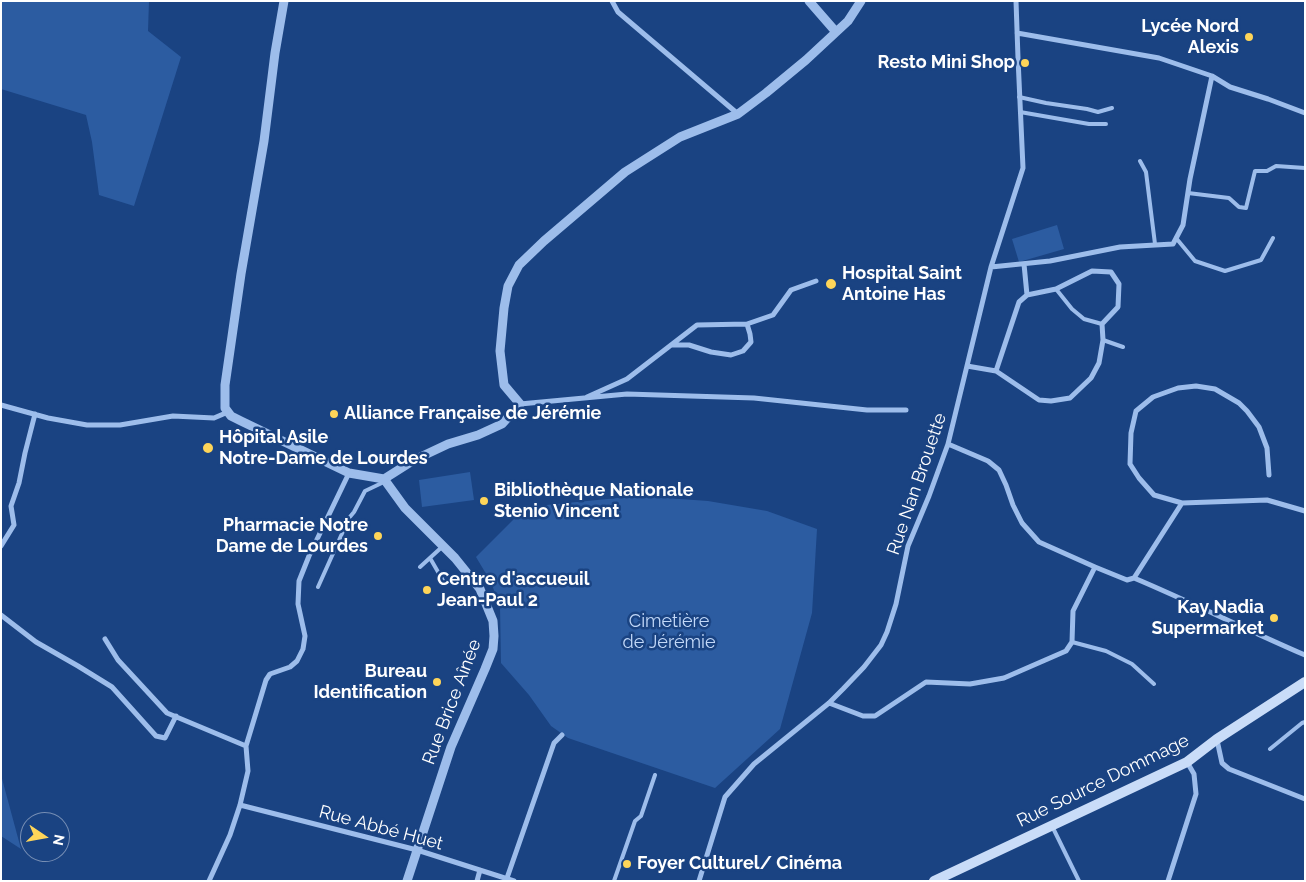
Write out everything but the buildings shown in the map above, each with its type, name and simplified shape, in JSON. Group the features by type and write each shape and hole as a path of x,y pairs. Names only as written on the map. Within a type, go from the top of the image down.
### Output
{"main road":[{"name":"Rue Source Dommage","path":"934,881 1187,762 1305,682"}],"street":[{"path":"284,1 225,385 224,408 231,416 348,473 385,480 414,460 448,444 478,435 502,424 520,404 627,394 744,398 867,410 906,410"},
{"path":"612,1 618,12 738,114"},
{"path":"809,1 836,32"},
{"path":"520,404 504,385 500,351 508,286 520,265 544,241 625,172 680,137 738,114 766,93 800,66 848,21 861,1"},
{"name":"Rue Nan Brouette","path":"699,881 725,797 754,764 843,690 880,645 887,632 896,604 908,546 948,444 991,267 1023,168 1016,1"},
{"path":"1017,33 1159,58 1212,76 1230,87 1305,113"},
{"path":"991,267 1050,261 1120,247 1173,244 1183,225 1212,76"},
{"path":"1024,264 1027,295"},
{"path":"967,366 996,371 1038,400 1051,401 1070,398 1092,378 1099,364 1103,340 1102,324 1118,307 1120,284 1111,272 1092,271 1056,289 1027,295 1019,302 996,371"},
{"path":"582,399 627,379 698,325 747,324 773,315 791,290 816,281"},
{"path":"670,345 689,345 711,352 731,355 743,351 751,342 747,324"},
{"path":"1269,475 1267,448 1259,427 1248,411 1239,403 1215,389 1196,386 1178,388 1153,397 1136,411 1131,433 1130,464 1154,495 1182,503 1267,500 1305,512"},
{"path":"1,405 87,425 120,426 173,416 214,418 228,412"},
{"path":"1,546 14,525 11,506 19,483 35,414"},
{"path":"948,444 988,461 999,470 1022,523 1039,542 1128,580 1134,578 1182,503"},
{"path":"209,881 230,835 240,805 248,771 246,746 266,680 270,674 290,667 297,661 303,649 304,636 298,604 299,581 348,473"},
{"name":"Rue Brice Aînée","path":"385,480 405,508 443,546 480,589 493,621 494,636 493,650 451,747 408,881"},
{"path":"829,703 863,716 875,716 926,682 970,684 1004,678 1066,651 1072,642 1072,611 1095,567"},
{"path":"1134,578 1178,596 1305,655"},
{"path":"1,615 36,642 112,687 156,736 165,738 176,716"},
{"path":"105,639 118,660 166,713 246,746"},
{"path":"507,878 554,742 562,734"},
{"path":"1217,740 1222,763 1229,769 1305,799"},
{"path":"1168,881 1196,794 1194,774 1187,762"},
{"name":"Rue Abbé Huet","path":"240,805 417,850 514,881"},
{"path":"477,881 480,870"}],"lane":[{"path":"1019,97 1098,112 1112,108"},
{"path":"1020,112 1089,124 1106,124"},
{"path":"1140,161 1146,172 1155,244"},
{"path":"1188,193 1229,198 1239,207 1246,208 1255,171 1267,171 1276,166 1305,168"},
{"path":"1176,238 1195,261 1225,271 1261,260 1273,238"},
{"path":"1056,289 1084,319 1102,324"},
{"path":"1103,340 1123,347"},
{"path":"318,587 349,518 365,491 385,480"},
{"path":"420,568 443,546"},
{"path":"430,558 444,584 456,577 468,574"},
{"path":"1072,642 1106,651 1132,664 1154,684"},
{"path":"1270,749 1305,722"},
{"path":"614,881 635,822 641,816 656,775"},
{"path":"1052,826 1079,881"}],"green space":[{"path":"1,1 149,1 148,31 181,57 134,206 99,195 92,142 86,115 1,89"},
{"path":"1057,225 1064,249 1019,262 1012,239"},
{"path":"470,472 474,500 422,507 419,480"},
{"name":"Cimetière de Jérémie","path":"638,496 708,501 767,511 817,529 812,613 780,729 715,788 568,738 551,726 529,695 501,663 500,607 491,582 476,557 526,507"},
{"path":"1,775 20,848 1,836"}],"place":[{"name":"Lycée Nord Alexis","path":"1249,37"},
{"name":"Resto Mini Shop","path":"1025,63"},
{"name":"Hospital Saint Antoine Has","path":"831,284"},
{"name":"Alliance Française de Jérémie","path":"334,414"},
{"name":"Hôpital Asile Notre-Dame de Lourdes","path":"208,448"},
{"name":"Bibliothèque Nationale Stenio Vincent","path":"484,501"},
{"name":"Pharmacie Notre Dame de Lourdes","path":"378,536"},
{"name":"Centre d'accueuil Jean-Paul 2","path":"427,590"},
{"name":"Kay Nadia Supermarket","path":"1274,618"},
{"name":"Bureau Identification","path":"437,682"},
{"name":"Foyer Culturel/ Cinéma","path":"627,864"}]}
